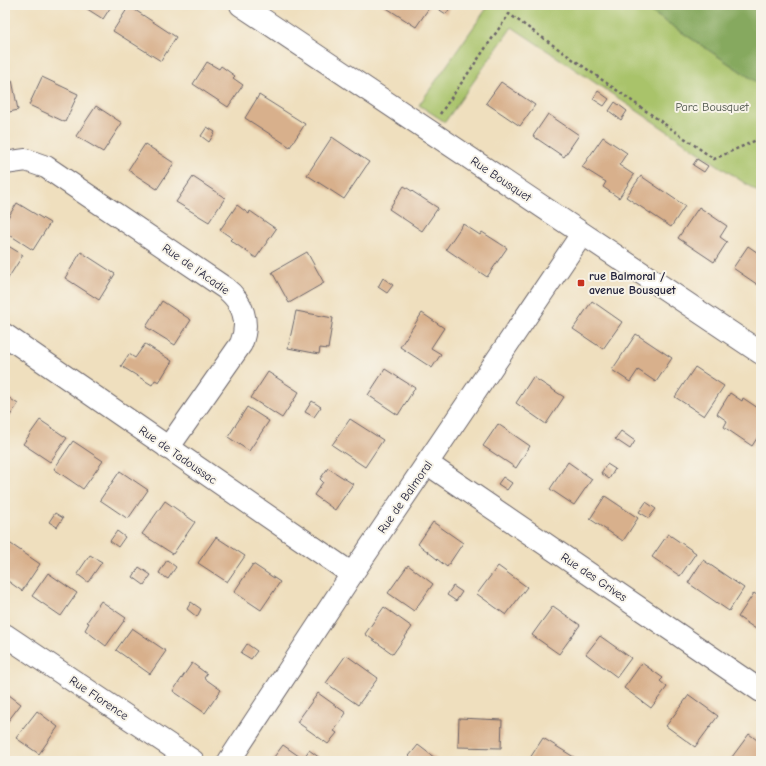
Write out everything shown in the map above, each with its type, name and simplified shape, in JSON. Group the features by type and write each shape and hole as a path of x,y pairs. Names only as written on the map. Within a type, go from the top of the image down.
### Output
{"street":[{"name":"Rue Bousquet","path":"241,5 761,353"},
{"name":"Rue de l'Acadie","path":"5,163 12,160 26,160 46,167 232,293 240,304 245,324 241,344 168,448"},
{"name":"Rue de Balmoral","path":"229,761 352,574 428,464 582,234"},
{"name":"Rue de Tadoussac","path":"5,335 352,574"},
{"name":"Rue des Grives","path":"428,464 761,691"},
{"name":"Rue Florence","path":"5,635 193,761"}],"path":[{"path":"428,131 509,14 714,159 761,138"}],"green space":[{"name":"Parc Bousquet","path":"489,5 641,5 761,85 761,194 512,27 445,122 419,105"},
{"path":"641,5 761,5 761,85"}],"building":[{"path":"81,5 112,5 103,19"},
{"path":"382,5 431,5 416,27"},
{"path":"432,5 452,5 446,14"},
{"path":"129,6 176,37 161,61 113,31"},
{"path":"207,62 219,69 221,66 235,76 233,78 243,85 228,107 193,84"},
{"path":"42,77 78,94 65,122 29,105"},
{"path":"12,80 18,110 5,113 5,81"},
{"path":"501,82 535,105 520,126 486,103"},
{"path":"598,91 609,99 604,106 593,99"},
{"path":"259,95 305,124 290,147 245,118"},
{"path":"615,102 627,111 621,120 609,111"},
{"path":"96,106 122,123 103,152 76,136"},
{"path":"548,114 579,135 564,157 533,136"},
{"path":"207,127 215,132 209,142 201,136"},
{"path":"332,137 369,162 344,199 307,175"},
{"path":"603,137 627,153 619,165 634,175 619,198 603,187 606,182 582,167"},
{"path":"145,144 174,163 157,189 128,170"},
{"path":"697,159 708,166 704,172 693,165"},
{"path":"641,176 685,206 671,227 626,197"},
{"path":"193,177 225,198 209,222 176,202"},
{"path":"404,186 438,208 422,231 389,209"},
{"path":"17,203 50,223 33,250 5,232 5,222"},
{"path":"237,205 249,214 250,211 276,229 256,258 230,240 232,238 220,230"},
{"path":"699,207 727,226 720,237 727,242 714,262 678,238"},
{"path":"463,224 480,235 482,232 507,248 487,277 446,249"},
{"path":"5,244 23,255 5,283"},
{"path":"748,246 761,255 761,287 733,268"},
{"path":"81,252 115,274 99,300 65,278"},
{"path":"307,252 324,283 289,303 272,272"},
{"path":"383,278 393,285 387,293 378,287"},
{"path":"162,301 191,320 175,345 146,327"},
{"path":"592,301 622,322 603,349 573,329"},
{"path":"296,311 333,318 328,349 320,348 319,354 288,348"},
{"path":"422,313 444,328 431,348 441,354 432,368 400,347"},
{"path":"636,334 672,358 656,382 638,370 630,382 612,370"},
{"path":"145,344 172,361 159,382 155,380 152,385 121,366 129,354 135,358"},
{"path":"695,367 724,386 704,416 675,397"},
{"path":"385,369 415,388 398,415 368,395"},
{"path":"268,372 299,392 282,418 251,398"},
{"path":"533,377 564,397 546,424 516,403"},
{"path":"730,393 742,401 743,398 761,410 761,432 752,446 724,427 727,421 717,414"},
{"path":"5,395 18,404 5,423"},
{"path":"312,401 321,407 314,417 305,412"},
{"path":"247,407 269,421 249,451 228,437"},
{"path":"350,419 383,440 365,467 332,445"},
{"path":"40,420 67,438 50,462 23,444"},
{"path":"498,424 530,446 516,468 483,446"},
{"path":"621,431 635,441 630,449 615,439"},
{"path":"73,441 103,461 83,489 54,469"},
{"path":"568,462 592,479 574,505 550,489"},
{"path":"607,464 615,469 609,479 601,473"},
{"path":"328,468 353,484 335,510 314,495 323,482 320,479"},
{"path":"120,471 148,490 128,519 100,500"},
{"path":"503,477 512,483 507,490 498,484"},
{"path":"605,496 638,518 623,541 590,519"},
{"path":"165,501 195,522 173,554 142,534"},
{"path":"646,502 656,509 649,518 639,512"},
{"path":"55,513 63,518 57,527 49,522"},
{"path":"433,522 463,543 447,567 418,544"},
{"path":"117,531 125,537 118,547 110,541"},
{"path":"668,534 696,553 680,576 652,557"},
{"path":"216,537 245,556 227,582 198,563"},
{"path":"8,542 40,564 22,591 5,579 5,546"},
{"path":"90,555 102,562 88,582 77,574"},
{"path":"167,560 176,567 168,579 159,573"},
{"path":"703,560 744,588 729,611 688,583"},
{"path":"253,564 280,582 261,610 234,592"},
{"path":"408,565 433,584 414,611 388,593"},
{"path":"498,566 527,587 506,615 477,594"},
{"path":"139,567 151,575 144,585 133,577"},
{"path":"48,573 77,593 61,616 32,596"},
{"path":"453,586 462,592 456,601 447,595"},
{"path":"754,593 761,598 761,628 759,631 738,617"},
{"path":"101,601 126,618 106,646 85,630 89,623 87,622"},
{"path":"191,602 201,609 197,617 187,609"},
{"path":"553,606 580,625 559,654 532,635"},
{"path":"384,607 412,627 393,654 365,634"},
{"path":"132,628 166,651 150,674 116,650"},
{"path":"600,636 631,658 617,677 586,654"},
{"path":"247,644 257,651 251,659 241,653"},
{"path":"346,655 378,678 358,705 326,683"},
{"path":"192,663 207,674 204,678 221,690 205,713 173,691"},
{"path":"642,663 663,678 660,681 667,687 651,708 624,688"},
{"path":"5,692 21,704 5,725"},
{"path":"318,693 346,713 334,731 337,733 328,744 297,722"},
{"path":"689,695 718,716 695,747 666,726"},
{"path":"37,711 58,727 39,754 16,738"},
{"path":"459,718 502,720 501,748 458,747"},
{"path":"749,734 761,743 761,761 729,761"},
{"path":"543,738 577,759 575,761 528,761"},
{"path":"283,745 303,759 309,750 324,761 271,761"},
{"path":"418,745 439,761 405,761"}],"place":[{"name":"rue Balmoral / avenue Bousquet","path":"581,283"}]}
